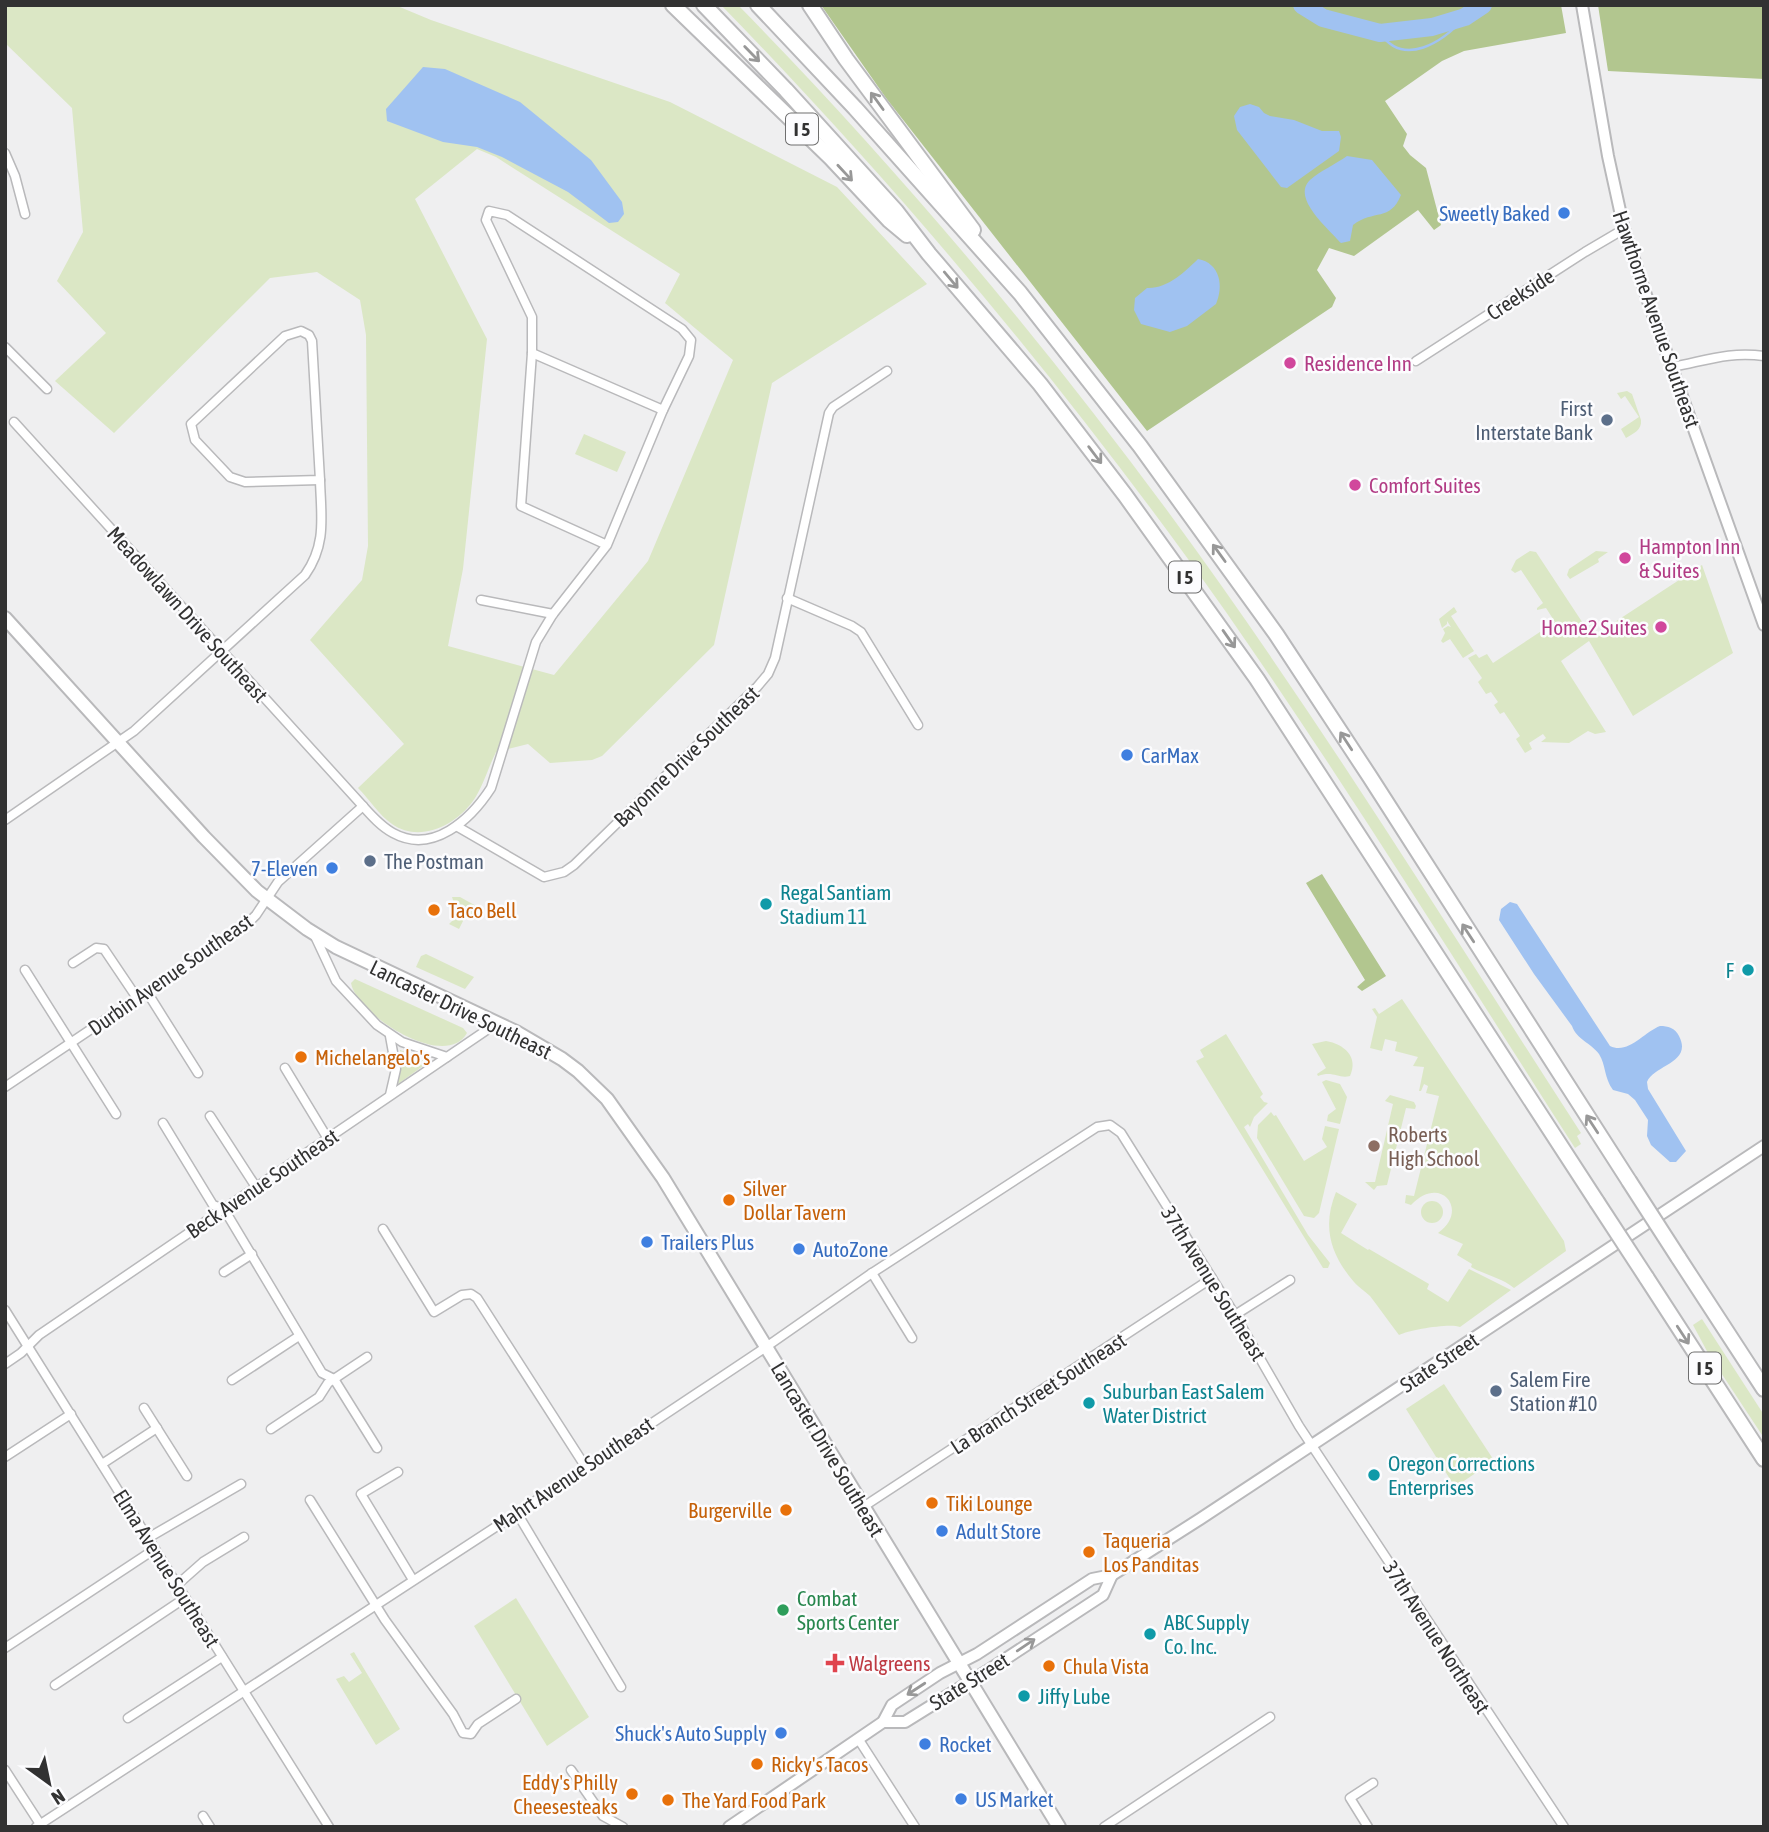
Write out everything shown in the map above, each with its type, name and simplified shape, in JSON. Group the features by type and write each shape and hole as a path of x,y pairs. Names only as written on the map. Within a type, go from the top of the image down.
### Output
{"highway":[{"name":"I 5","path":"673,5 831,158 889,220 929,254"},
{"name":"I 5","path":"704,5 896,211 1072,425 1209,610 1264,690 1764,1459"},
{"name":"I 5","path":"758,5 855,108 1020,293 1140,446 1269,625 1370,777 1764,1389"},
{"path":"810,5 846,59 1020,293"}],"main road":[{"name":"Hawthorne Avenue Southeast","path":"1582,5 1608,156 1624,229 1764,625"},
{"name":"Lancaster Drive Southeast","path":"5,618 204,837 267,898 314,934 369,964 497,1023 562,1059 607,1099 651,1160 1059,1827"},
{"name":"State Street","path":"729,1827 859,1740 883,1722 892,1705 977,1654 1092,1579 1112,1575 1313,1446 1764,1146"},
{"name":"State Street","path":"883,1722 905,1722 969,1681 1102,1595 1112,1575"}],"street":[{"path":"5,153 15,176 25,214"},
{"path":"363,806 385,828 406,838 436,837 458,827 483,801 491,788 536,642 553,614 607,545 663,410 689,356 691,340 688,334 507,215 489,211 485,220 532,317 521,506 607,545"},
{"name":"Creekside","path":"1416,361 1624,229"},
{"path":"5,820 119,743 305,575 313,564 321,540 320,480 312,341 309,335 301,331 285,336 196,417 191,424 191,430 195,440 221,468 240,482 320,480"},
{"path":"5,347 47,390"},
{"path":"532,353 663,410"},
{"path":"1672,367 1721,355 1764,356"},
{"name":"Bayonne Drive Southeast","path":"458,827 544,877 564,872 757,687 768,674 775,658 829,413 833,407 887,371"},
{"name":"Meadowlawn Drive Southeast","path":"14,422 363,806"},
{"path":"787,598 861,632 918,725"},
{"path":"481,600 553,614"},
{"name":"Durbin Avenue Southeast","path":"5,1087 246,925 257,915 278,882 363,806"},
{"path":"314,934 336,981 377,1025 402,1042 447,1057"},
{"path":"73,963 96,948 104,949 137,998"},
{"path":"25,970 116,1114"},
{"path":"146,992 198,1073"},
{"name":"Beck Avenue Southeast","path":"5,1364 39,1335 497,1023"},
{"path":"390,1036 396,1069 390,1096"},
{"path":"285,1068 328,1139"},
{"path":"209,1116 256,1187"},
{"path":"163,1123 213,1205 224,1209 321,1373 334,1379 377,1448"},
{"name":"Mahrt Avenue Southeast","path":"38,1825 517,1513 872,1273 1097,1127 1110,1125"},
{"name":"37th Avenue Southeast","path":"1110,1125 1121,1133 1313,1446"},
{"path":"383,1229 434,1312 462,1295 471,1294 477,1298 585,1466"},
{"path":"224,1272 252,1254"},
{"path":"872,1273 912,1338"},
{"name":"La Branch Street Southeast","path":"863,1507 1212,1278"},
{"path":"1235,1315 1290,1280"},
{"name":"Elma Avenue Southeast","path":"5,1310 329,1827"},
{"path":"232,1380 299,1336"},
{"path":"271,1429 319,1398 334,1379 367,1357"},
{"path":"144,1408 187,1476"},
{"path":"5,1457 71,1414"},
{"path":"102,1465 157,1428"},
{"name":"37th Avenue Northeast","path":"1313,1446 1564,1827"},
{"path":"398,1472 361,1494 413,1580"},
{"path":"148,1538 241,1483"},
{"path":"310,1500 375,1604 465,1735 471,1734 478,1724 516,1699"},
{"path":"517,1513 621,1687"},
{"path":"177,1585 204,1562 244,1537"},
{"path":"5,1648 155,1549"},
{"path":"55,1685 186,1598"},
{"path":"128,1718 222,1657"},
{"path":"1104,1827 1270,1717"},
{"path":"859,1740 915,1827"},
{"path":"5,1770 38,1825"},
{"path":"571,1770 603,1816 623,1827"},
{"path":"1368,1827 1350,1798 1373,1783"},
{"path":"203,1816 209,1827"}],"green space":[{"path":"5,5 395,5 431,20 670,102 837,187 927,284 772,383 714,645 602,756 592,760 550,763 528,744 496,752 477,796 457,818 425,832 402,829 383,816 358,788 404,744 310,640 362,580 368,546 366,335 360,300 317,272 270,278 114,433 55,381 106,333 57,281 83,232 72,108 5,43","holes":["477,149 496,157 680,274 665,303 733,360 648,561 554,675 448,646 463,569 487,339 415,199"]},
{"path":"721,5 738,5 853,126 962,251 1119,446 1223,589 1328,742 1581,1133 1577,1136 1581,1144 1575,1148 1360,811 1271,678 1109,453 922,223"},
{"path":"821,5 1561,5 1566,33 1464,51 1442,61 1385,101 1407,134 1403,146 1426,168 1441,225 1434,230 1418,210 1354,256 1329,248 1317,270 1336,298 1332,307 1147,431 886,98"},
{"path":"1598,5 1764,5 1764,79 1608,71"},
{"path":"1627,391 1632,394 1641,423 1637,431 1626,438 1621,429 1639,417 1625,396 1621,399 1617,393"},
{"path":"584,434 626,452 617,472 575,454"},
{"path":"1530,551 1536,552 1592,637 1702,565 1733,653 1633,716 1589,641 1561,661 1606,732 1595,734 1588,731 1569,743 1541,742 1546,738 1543,734 1529,743 1532,749 1525,753 1516,739 1520,736 1504,712 1500,714 1494,705 1498,702 1491,692 1486,694 1478,682 1482,678 1468,658 1476,654 1479,658 1487,654 1493,663 1555,622 1546,608 1537,610 1543,603 1521,570 1515,573 1511,570 1516,560"},
{"path":"1596,551 1608,552 1598,559 1599,562 1570,579 1567,575 1569,569"},
{"path":"1454,607 1457,612 1451,616 1474,651 1463,658 1450,639 1443,643 1441,641 1445,633 1443,629 1451,627 1447,621 1442,628 1439,619"},
{"path":"1322,874 1386,976 1362,991 1357,987 1365,980 1306,883"},
{"path":"452,897 460,897 478,907 480,913 476,920 465,917 459,929 449,924 458,915"},
{"path":"426,954 474,977 465,989 416,967 421,956"},
{"path":"355,979 463,1028 467,1033 456,1043 440,1046 403,1034 368,1009 351,983"},
{"path":"1402,999 1564,1241 1566,1251 1514,1288 1471,1267 1472,1264 1457,1255 1463,1244 1438,1233 1452,1215 1448,1199 1441,1194 1432,1193 1422,1196 1411,1205 1405,1203 1406,1195 1414,1196 1439,1096 1426,1093 1428,1086 1424,1084 1419,1091 1424,1067 1413,1066 1418,1057 1395,1051 1397,1042 1385,1039 1382,1051 1370,1048 1377,1017 1372,1009 1375,1008 1379,1014"},
{"path":"1226,1034 1263,1094 1260,1097 1268,1103 1254,1117 1250,1127 1248,1124 1244,1127 1308,1235 1330,1263 1328,1268 1323,1268 1196,1061 1204,1057 1200,1050"},
{"path":"1326,1041 1339,1045 1348,1052 1353,1063 1350,1076 1318,1076 1317,1074 1326,1068 1312,1044"},
{"path":"400,1050 430,1061 398,1084"},
{"path":"1326,1080 1340,1084 1347,1097 1340,1124 1327,1121 1328,1115 1336,1109 1322,1082"},
{"path":"1390,1095 1414,1102 1416,1106 1415,1109 1406,1108 1387,1185 1377,1186 1374,1190 1365,1182 1375,1182 1393,1104 1385,1101"},
{"path":"1271,1112 1276,1115 1304,1161 1327,1147 1322,1139 1325,1126 1339,1129 1319,1213 1314,1218 1304,1216 1257,1138 1258,1125"},
{"path":"1336,1192 1357,1204 1341,1233 1429,1284 1427,1289 1448,1302 1469,1269 1511,1290 1460,1327 1429,1328 1399,1335 1370,1296 1346,1271 1334,1250 1329,1228"},
{"path":"1432,1201 1440,1204 1443,1212 1440,1220 1432,1223 1424,1220 1421,1212 1424,1204"},
{"path":"1702,1319 1764,1415 1764,1438 1708,1353 1693,1325"},
{"path":"1444,1384 1493,1459 1455,1487 1406,1409"},
{"path":"516,1598 589,1717 547,1746 474,1626"},
{"path":"354,1652 400,1729 376,1745 336,1679 344,1676 349,1682 362,1673 350,1654"}],"water":[{"path":"423,67 445,69 520,102 591,160 622,202 624,214 618,222 609,223 568,192 502,157 477,147 443,142 387,121 386,109"},
{"path":"1250,104 1270,116 1294,120 1322,131 1339,131 1339,151 1287,188 1281,187 1237,130 1234,116 1240,107"},
{"path":"1347,156 1372,160 1401,195 1392,209 1353,225 1350,241 1341,243 1308,204 1305,187 1314,177"},
{"path":"1198,259 1211,265 1218,276 1220,290 1216,304 1187,326 1170,332 1141,324 1134,310 1135,298 1147,288 1162,286 1175,279"},
{"path":"1510,902 1517,904 1610,1046 1623,1048 1660,1026 1671,1028 1679,1036 1682,1045 1677,1058 1651,1076 1647,1082 1648,1089 1686,1151 1676,1162 1670,1162 1651,1145 1647,1136 1648,1120 1635,1100 1628,1094 1613,1090 1599,1054 1577,1035 1499,920 1501,909"}],"waterway":[{"path":"1302,5 1323,18 1380,33 1432,27 1465,17 1483,5"},
{"path":"1380,33 1400,49 1423,48 1446,35 1465,17"}],"place":[{"name":"Sweetly Baked","path":"1564,213"},
{"name":"Residence Inn","path":"1290,363"},
{"name":"First Interstate Bank","path":"1607,420"},
{"name":"Comfort Suites","path":"1355,485"},
{"name":"Hampton Inn & Suites","path":"1625,558"},
{"name":"Home2 Suites","path":"1661,627"},
{"name":"CarMax","path":"1127,755"},
{"name":"The Postman","path":"370,861"},
{"name":"7-Eleven","path":"332,868"},
{"name":"Regal Santiam Stadium 11","path":"766,904"},
{"name":"Taco Bell","path":"434,910"},
{"name":"F","path":"1748,970"},
{"name":"Michelangelo's","path":"301,1057"},
{"name":"Roberts High School","path":"1374,1146"},
{"name":"Silver Dollar Tavern","path":"729,1200"},
{"name":"Trailers Plus","path":"647,1242"},
{"name":"AutoZone","path":"799,1249"},
{"name":"Salem Fire Station #10","path":"1496,1391"},
{"name":"Suburban East Salem Water District","path":"1089,1403"},
{"name":"Oregon Corrections Enterprises","path":"1374,1475"},
{"name":"Tiki Lounge","path":"932,1503"},
{"name":"Burgerville","path":"786,1510"},
{"name":"Adult Store","path":"942,1531"},
{"name":"Taqueria Los Panditas","path":"1089,1552"},
{"name":"Combat Sports Center","path":"783,1610"},
{"name":"ABC Supply Co. Inc.","path":"1150,1634"},
{"name":"Walgreens","path":"835,1663"},
{"name":"Chula Vista","path":"1049,1666"},
{"name":"Jiffy Lube","path":"1024,1696"},
{"name":"Shuck's Auto Supply","path":"781,1733"},
{"name":"Rocket","path":"925,1744"},
{"name":"Ricky's Tacos","path":"757,1764"},
{"name":"Eddy's Philly Cheesesteaks","path":"632,1794"},
{"name":"US Market","path":"961,1799"},
{"name":"The Yard Food Park","path":"668,1800"}]}
